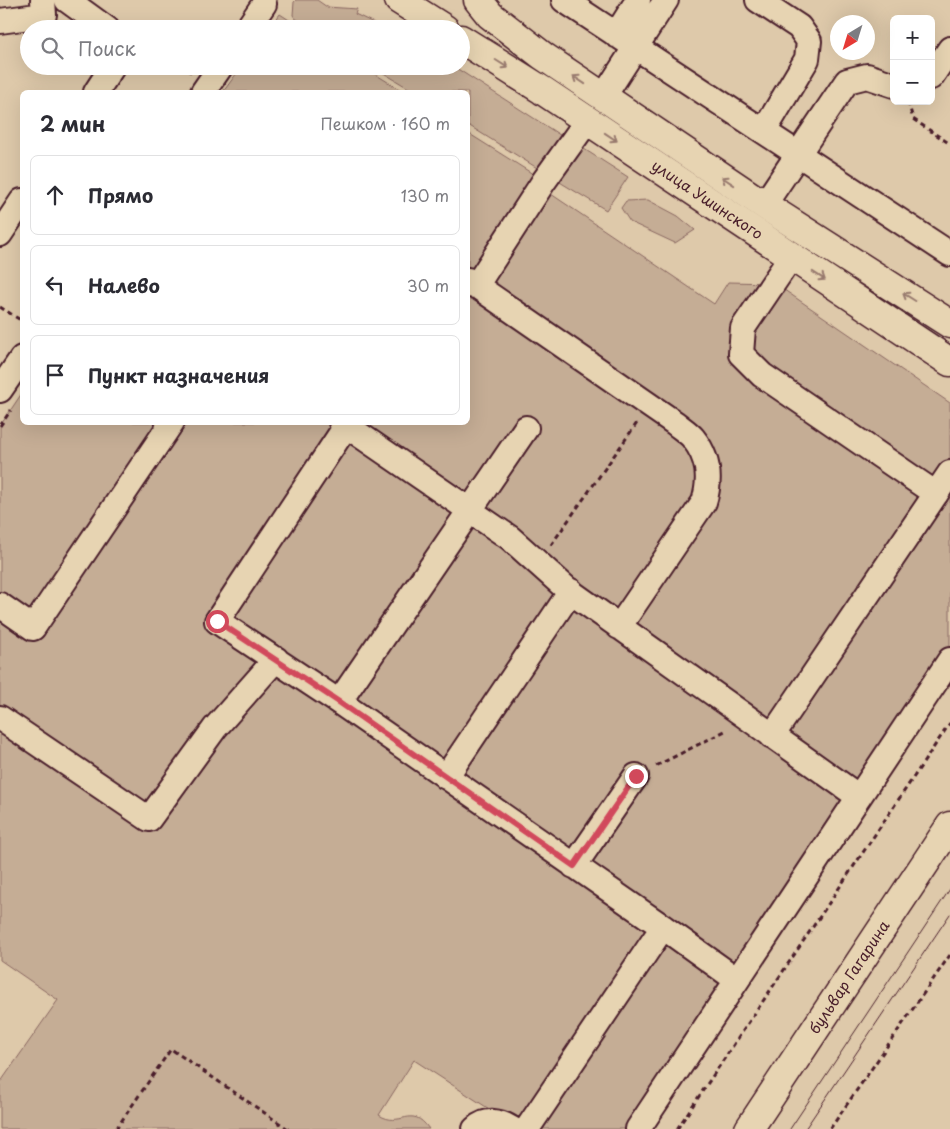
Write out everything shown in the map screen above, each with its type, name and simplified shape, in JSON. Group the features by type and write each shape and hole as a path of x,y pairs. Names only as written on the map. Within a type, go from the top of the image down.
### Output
{"main road":[{"path":"400,0 431,20"},
{"name":"улица Ушинского","path":"478,0 490,14 542,56 764,205 950,324"},
{"name":"улица Ушинского","path":"470,45 542,90 950,362"},
{"path":"587,121 604,96"},
{"path":"749,229 764,205"},
{"name":"бульвар Гагарина","path":"749,1129 950,826"}],"street":[{"path":"0,21 44,15 43,0"},
{"path":"67,0 95,20"},
{"path":"564,0 950,254"},
{"path":"616,35 638,0"},
{"path":"604,96 666,0"},
{"path":"758,0 799,27 809,41 807,59 764,131"},
{"path":"253,20 264,4"},
{"path":"935,72 950,49"},
{"path":"97,90 107,75"},
{"path":"204,90 215,75"},
{"path":"764,205 797,153 847,81 867,76 890,84"},
{"path":"587,121 470,283 676,423 694,438 706,461 709,485 704,502 619,627"},
{"path":"0,234 20,203"},
{"path":"791,257 743,328 741,354 762,375 936,494"},
{"path":"0,390 20,361"},
{"path":"0,605 33,628 170,425"},
{"path":"342,425 217,621 339,702 737,980"},
{"path":"344,425 510,538 571,591 619,627 859,797"},
{"path":"339,702 526,428"},
{"path":"772,736 950,473"},
{"path":"446,777 571,591"},
{"path":"0,718 149,819 215,728 276,659"},
{"path":"638,1129 950,660"},
{"path":"574,866 636,776"},
{"path":"526,1129 663,927"},
{"path":"475,1129 488,1121 505,1124 512,1129"}],"path":[{"path":"909,105 913,119 950,144"},
{"path":"0,307 20,320"},
{"path":"538,564 649,405"},
{"path":"636,776 749,719"},
{"path":"677,1129 950,723"},
{"path":"830,1129 950,955"},
{"path":"116,1129 172,1049 288,1129"}],"shaded area":[{"path":"296,0 317,0 327,7 357,9 355,14 368,20 298,20 293,15 294,2"},
{"path":"280,14 289,20 276,20"},
{"path":"235,75 377,75 401,90 224,90"},
{"path":"387,75 467,75 563,137 542,171 470,126 470,90 412,90"},
{"path":"470,134 544,181 551,194 714,304 728,282 774,283 950,403 950,659 638,1129 520,1129 414,1060 379,1115 387,1119 417,1118 429,1129 0,1129 0,1083 58,1000 0,960 0,426 20,396 20,425 470,425"},
{"path":"584,149 628,177 606,210 558,181 574,157"},
{"path":"648,200 678,216 695,230 675,243 630,222 621,208 626,201"}],"tram line":[{"path":"790,1129 950,889"},
{"path":"805,1129 950,914"}],"route":[{"path":"217,621 339,702 574,866 636,776"}]}
